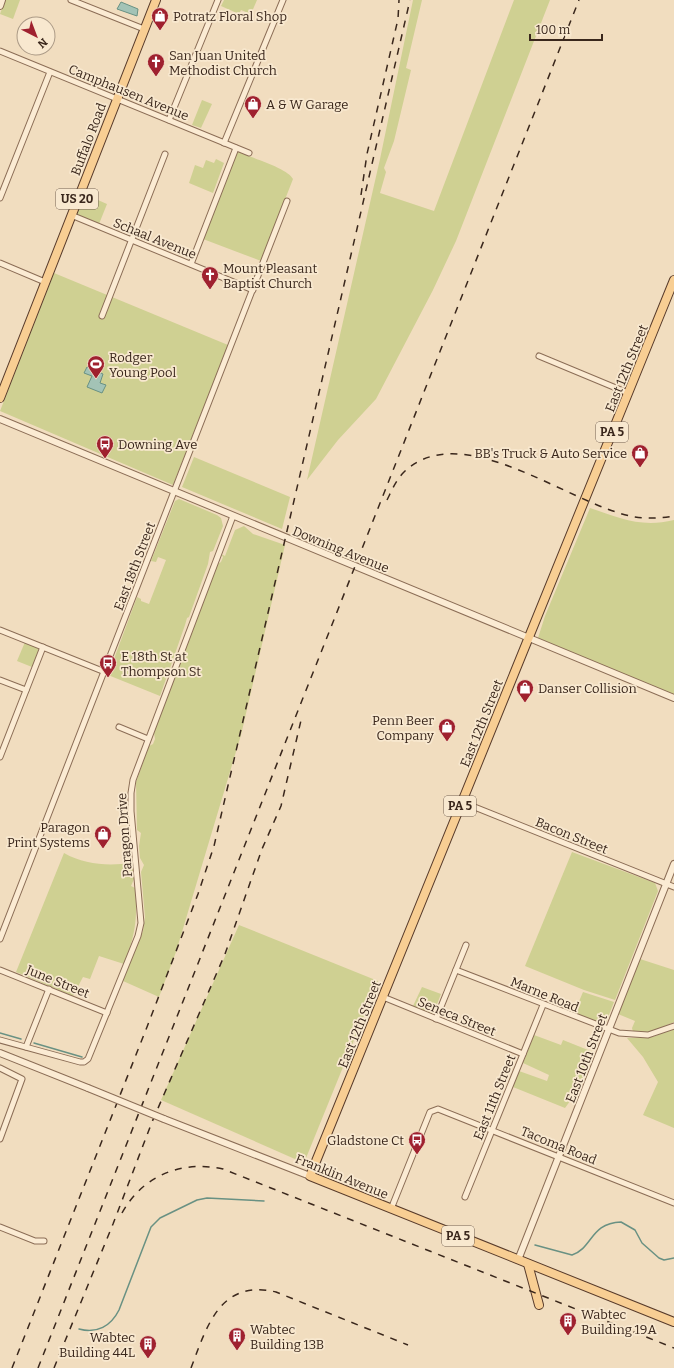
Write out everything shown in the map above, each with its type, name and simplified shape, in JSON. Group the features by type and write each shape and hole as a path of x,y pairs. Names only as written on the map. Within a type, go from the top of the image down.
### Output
{"main road":[{"name":"Buffalo Road","path":"0,398 156,0"},
{"name":"East 12th Street","path":"310,1176 674,280"},
{"name":"Franklin Avenue","path":"310,1176 674,1322"},
{"path":"528,1264 539,1305"}],"street":[{"path":"0,6 2,0"},
{"path":"71,0 144,29"},
{"path":"169,120 218,0"},
{"path":"224,143 283,0"},
{"name":"Camphausen Avenue","path":"0,51 249,154"},
{"path":"0,198 50,72"},
{"path":"191,264 236,148"},
{"path":"102,316 165,154"},
{"name":"East 18th Street","path":"0,939 288,201"},
{"name":"Schaal Avenue","path":"71,215 254,290"},
{"path":"0,263 45,282"},
{"path":"539,356 628,393"},
{"name":"Downing Avenue","path":"0,419 528,639 674,698"},
{"name":"Paragon Drive","path":"26,1047 84,1062 88,1059 138,936 141,923 130,793 136,770 233,516"},
{"path":"0,630 104,672"},
{"path":"0,757 43,647"},
{"path":"0,680 26,690"},
{"path":"119,728 148,739"},
{"name":"Bacon Street","path":"462,802 674,887"},
{"name":"East 10th Street","path":"518,1260 674,864"},
{"path":"436,1019 466,945"},
{"name":"June Street","path":"0,970 107,1013"},
{"name":"Marne Road","path":"456,970 609,1030 642,1036 653,1034 674,1026"},
{"path":"0,1040 26,1047 49,989"},
{"name":"Seneca Street","path":"383,997 523,1054"},
{"name":"East 11th Street","path":"465,1197 543,1005"},
{"name":"Franklin Avenue","path":"0,1053 310,1176"},
{"path":"0,1068 22,1079 0,1138"},
{"name":"Tacoma Road","path":"391,1209 427,1118 430,1112 440,1109 674,1203"},
{"path":"0,1227 35,1241 44,1241"}],"green space":[{"path":"5,0 20,0 13,19 0,14"},
{"path":"224,0 257,0 251,14 241,10 239,14 221,6"},
{"path":"413,0 422,0 406,68 411,70 394,141 384,168 386,172 380,193 434,211 514,0 550,0 456,241 433,290 376,399 338,440 307,480 380,159"},
{"path":"202,100 212,104 201,128 192,125"},
{"path":"236,151 268,163 284,171 293,179 261,261 203,239"},
{"path":"216,159 224,163 213,193 189,183 195,165 203,168 206,160 214,163"},
{"path":"84,194 107,204 99,224 76,214"},
{"path":"54,273 228,345 173,485 0,411"},
{"path":"194,457 290,497 282,529 182,487"},
{"path":"179,499 217,515 221,518 223,526 213,551 210,552 208,564 189,617 187,618 169,671 167,671 160,696 108,675 137,597 141,599 141,601 149,604 166,560 158,557 156,562 151,561 175,501"},
{"path":"590,508 631,521 651,523 674,520 674,695 538,638 545,616"},
{"path":"244,526 253,534 285,545 241,735 176,952 159,997 123,981 143,931 145,917 141,872 144,865 140,858 139,846 141,833 137,830 136,782 149,746 153,744 155,739 154,733 216,565 221,562 223,557 221,554 225,556 235,530"},
{"path":"25,642 39,649 32,667 17,661"},
{"path":"572,852 655,883 658,891 615,1000 584,990 525,966"},
{"path":"64,853 80,860 97,864 132,863 134,879 131,886 135,888 136,899 135,927 131,945 124,964 99,956 90,979 83,977 73,996 16,972"},
{"path":"239,925 378,981 304,1163 161,1100"},
{"path":"640,959 674,970 674,1022 649,1033 633,1032 632,1028 635,1021 618,1014"},
{"path":"422,987 441,994 433,1014 413,1006"},
{"path":"583,992 614,1002 605,1025 574,1013"},
{"path":"674,1028 674,1128 643,1115 658,1082 643,1057 627,1038 653,1037"},
{"path":"534,1035 561,1045 563,1040 593,1052 578,1090 565,1108 513,1087 519,1071 547,1081 549,1075 523,1063"}],"shaded area":[{"path":"121,2 138,9 137,16 117,9"},
{"name":"Rodger Young Pool","path":"87,367 103,374 100,383 106,385 102,393 87,387 92,376 84,373"}],"waterway":[{"path":"0,1033 21,1039"},
{"path":"34,1043 82,1057"},
{"path":"79,1329 92,1330 103,1327 116,1316 151,1227 160,1218 197,1200 207,1198 264,1201"},
{"path":"535,1245 572,1255 579,1252 597,1231 611,1223 621,1222 635,1230 642,1243 659,1258 664,1260 674,1258"}],"railway":[{"path":"361,195 367,154 398,19 399,0"},
{"path":"12,1368 147,1027 198,894 214,846 410,0"},
{"path":"38,1368 579,0"},
{"path":"387,500 396,482 404,472 428,457 456,454 486,459 517,469 609,510 645,518 674,516"},
{"path":"54,1368 113,1224 152,1122 225,954 262,849 281,806 302,716"},
{"path":"122,1213 141,1189 152,1180 165,1173 193,1167 223,1169 674,1348"},
{"path":"191,1368 203,1337 218,1309 229,1299 241,1292 257,1290 276,1292 408,1345"}],"place":[{"name":"Potratz Floral Shop","path":"160,31"},
{"name":"San Juan United Methodist Church","path":"156,77"},
{"name":"A & W Garage","path":"253,119"},
{"name":"Mount Pleasant Baptist Church","path":"210,290"},
{"name":"Rodger Young Pool","path":"96,379"},
{"name":"Downing Ave","path":"105,459"},
{"name":"BB's Truck & Auto Service","path":"640,468"},
{"name":"E 18th St at Thompson St","path":"108,678"},
{"name":"Danser Collision","path":"525,703"},
{"name":"Penn Beer Company","path":"447,742"},
{"name":"Paragon Print Systems","path":"103,849"},
{"name":"Gladstone Ct","path":"417,1155"},
{"name":"Wabtec Building 19A","path":"568,1336"},
{"name":"Wabtec Building 13B","path":"237,1351"},
{"name":"Wabtec Building 44L","path":"148,1359"}]}
